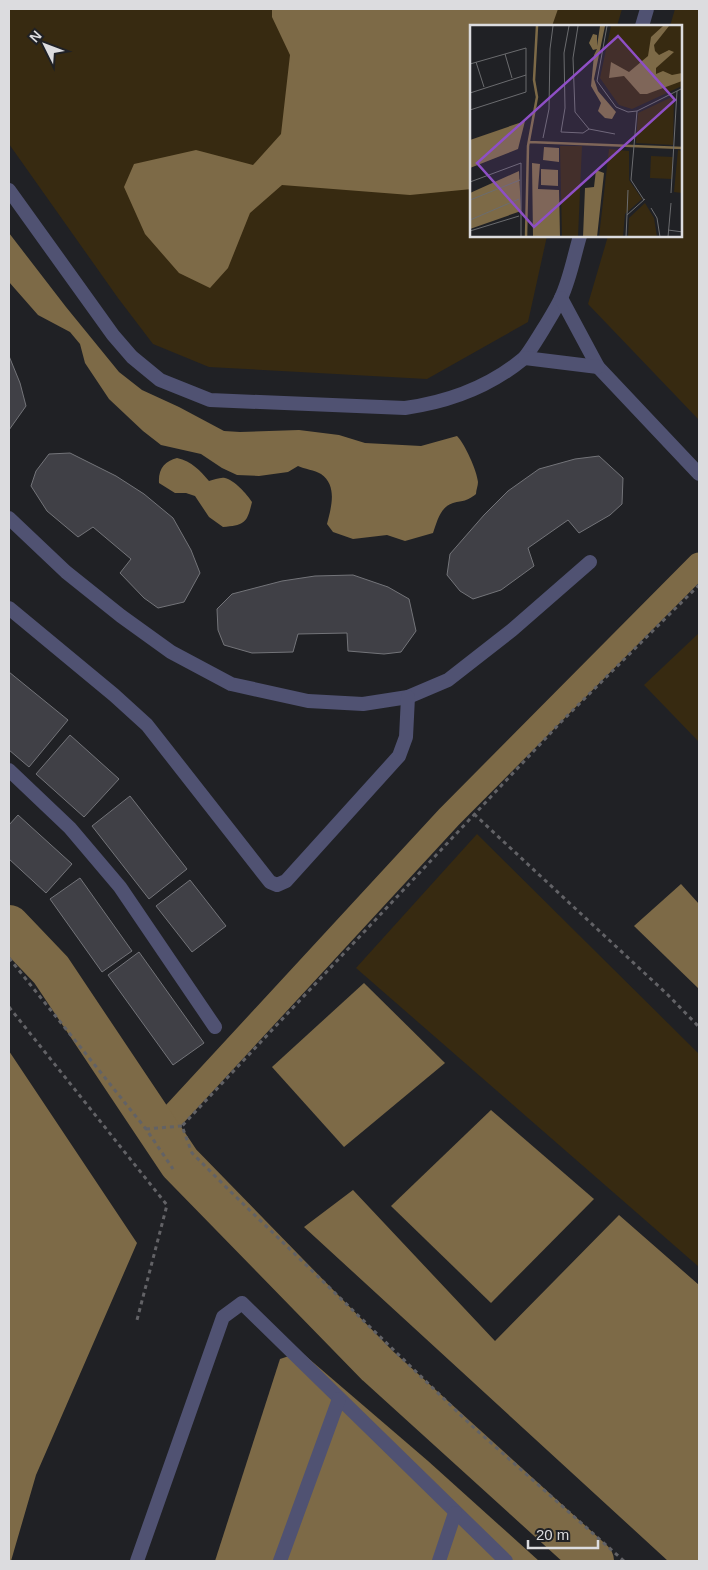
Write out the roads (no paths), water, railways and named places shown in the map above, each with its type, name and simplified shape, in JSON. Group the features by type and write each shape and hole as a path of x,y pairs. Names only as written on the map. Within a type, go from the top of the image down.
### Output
{"street":[{"path":"642,25 647,9"},
{"path":"9,190 113,335 132,356 160,380 210,400 405,408 429,405 459,396 494,379 525,358 561,298 579,238"},
{"path":"561,298 598,367 699,474"},
{"path":"525,358 598,367"},
{"path":"9,518 66,572 121,616 171,652 231,684 308,701 363,704 408,697 448,680 512,630 590,562"},
{"path":"9,608 114,695 147,726 270,882 278,885 286,881 399,756 406,737 408,697"},
{"path":"9,770 70,828 120,887 215,1027"},
{"path":"137,1561 223,1317 242,1303 506,1561"},
{"path":"280,1561 339,1399"},
{"path":"439,1561 455,1513"}],"waterway":[{"path":"159,1131 449,817 699,565"},
{"path":"9,926 51,970 180,1163 377,1365 593,1561"}]}
